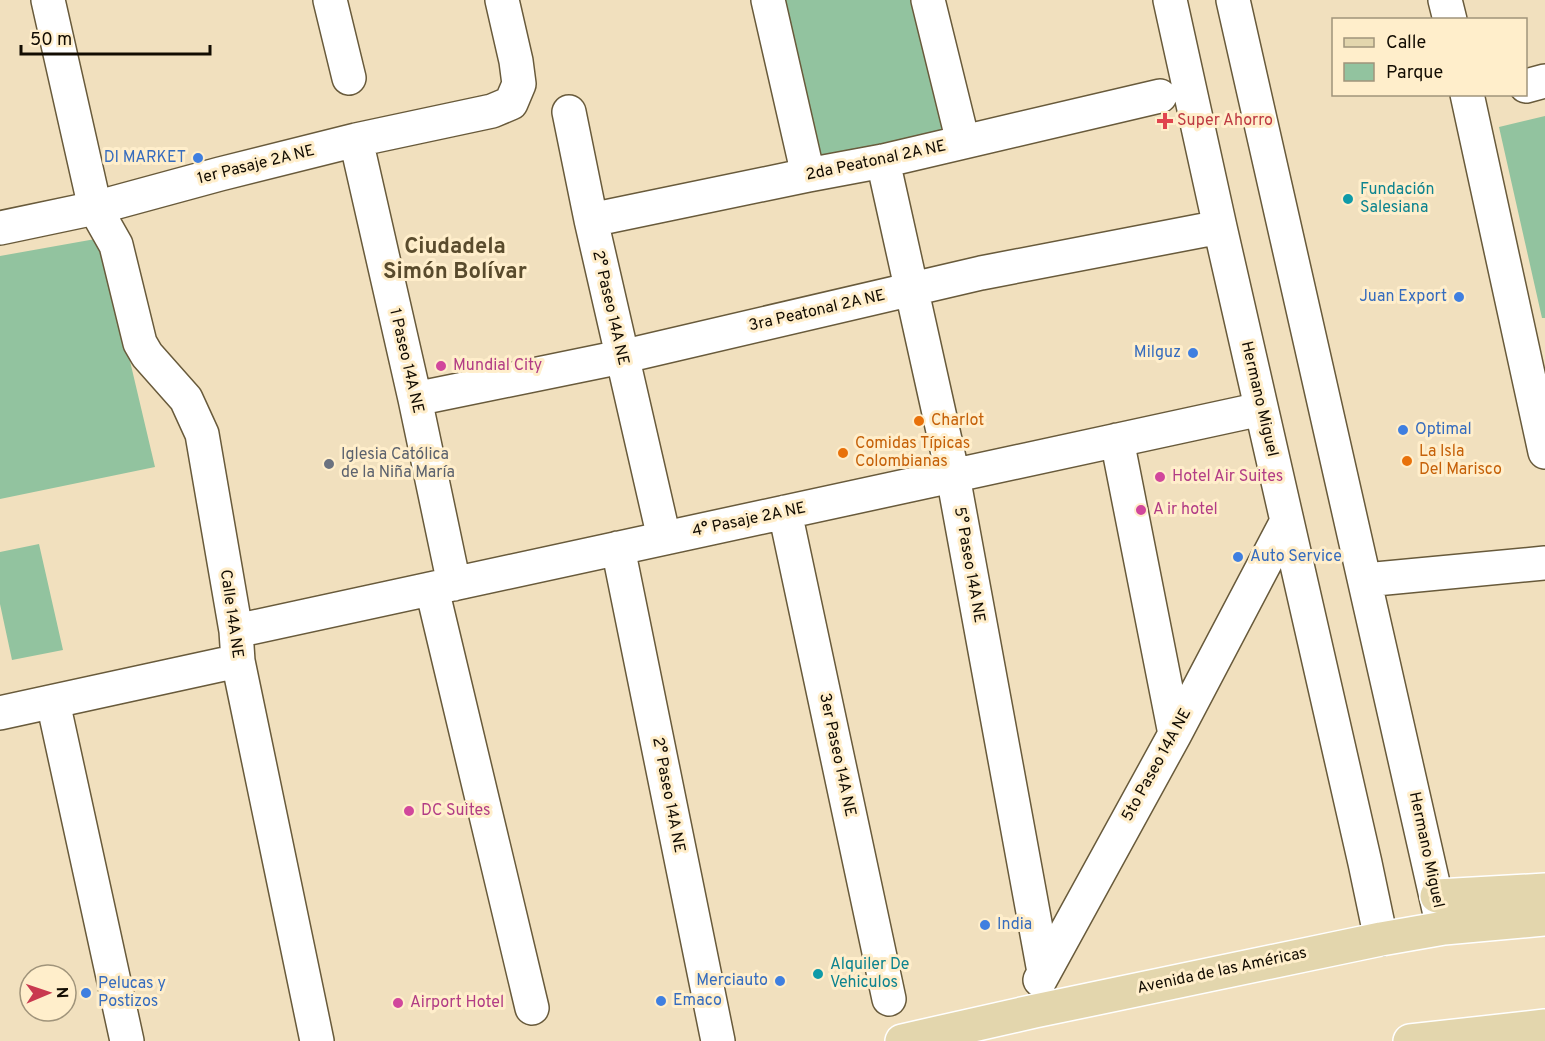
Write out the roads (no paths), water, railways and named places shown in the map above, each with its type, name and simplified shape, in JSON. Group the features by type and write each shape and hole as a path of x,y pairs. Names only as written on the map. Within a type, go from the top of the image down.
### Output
{"main road":[{"path":"1437,896 1545,890"},
{"name":"Avenida de las Américas","path":"902,1041 1381,939 1444,928 1545,919"},
{"path":"1410,1041 1545,1026"}],"street":[{"name":"Calle 14A NE","path":"48,0 95,208 116,245 140,343 147,355 186,399 202,434 237,646 317,1041"},
{"path":"330,0 349,78"},
{"name":"1er Pasaje 2A NE","path":"0,228 95,208 356,140 492,111 512,103 519,84 516,60 502,0"},
{"path":"768,0 808,175"},
{"path":"928,0 963,142"},
{"name":"Hermano Miguel","path":"1170,0 1381,939"},
{"name":"Hermano Miguel","path":"1233,0 1444,928"},
{"path":"1446,0 1450,18"},
{"path":"1527,86 1545,81"},
{"name":"2da Peatonal 2A NE","path":"591,220 883,161 1160,96"},
{"path":"1474,96 1534,350 1545,452"},
{"name":"2° Paseo 14A NE","path":"569,112 621,357 664,538"},
{"name":"1 Paseo 14A NE","path":"356,140 415,399 443,586 532,1008"},
{"name":"5° Paseo 14A NE","path":"883,161 952,476 1044,972"},
{"name":"3ra Peatonal 2A NE","path":"415,399 621,357 981,273 1220,227"},
{"name":"4° Pasaje 2A NE","path":"0,713 53,702 443,586 1261,409"},
{"path":"1117,440 1175,734"},
{"name":"3er Paseo 14A NE","path":"785,512 889,999"},
{"name":"5to Paseo 14A NE","path":"1035,1011 1035,992 1044,972 1175,734 1287,521"},
{"name":"2° Paseo 14A NE","path":"618,548 718,1041"},
{"path":"1365,580 1545,563"},
{"path":"53,702 127,1041"}],"place":[{"name":"Super Ahorro","path":"1165,121"},
{"name":"DI MARKET","path":"198,158"},
{"name":"Fundación Salesiana","path":"1348,199"},
{"name":"Juan Export","path":"1459,297"},
{"name":"Milguz","path":"1193,353"},
{"name":"Mundial City","path":"441,366"},
{"name":"Charlot","path":"919,421"},
{"name":"Optimal","path":"1403,430"},
{"name":"Comidas Típicas Colombianas","path":"843,453"},
{"name":"La Isla Del Marisco","path":"1407,461"},
{"name":"Iglesia Católica de la Niña María","path":"329,464"},
{"name":"Hotel Air Suites","path":"1160,477"},
{"name":"A ir hotel","path":"1141,510"},
{"name":"Auto Service","path":"1238,557"},
{"name":"DC Suites","path":"409,811"},
{"name":"India","path":"985,925"},
{"name":"Alquiler De Vehiculos","path":"818,974"},
{"name":"Merciauto","path":"780,981"},
{"name":"Pelucas y Postizos","path":"86,993"},
{"name":"Emaco","path":"661,1001"},
{"name":"Airport Hotel","path":"398,1003"}],"district":[{"name":"Ciudadela Simón Bolívar","path":"455,260"}]}
